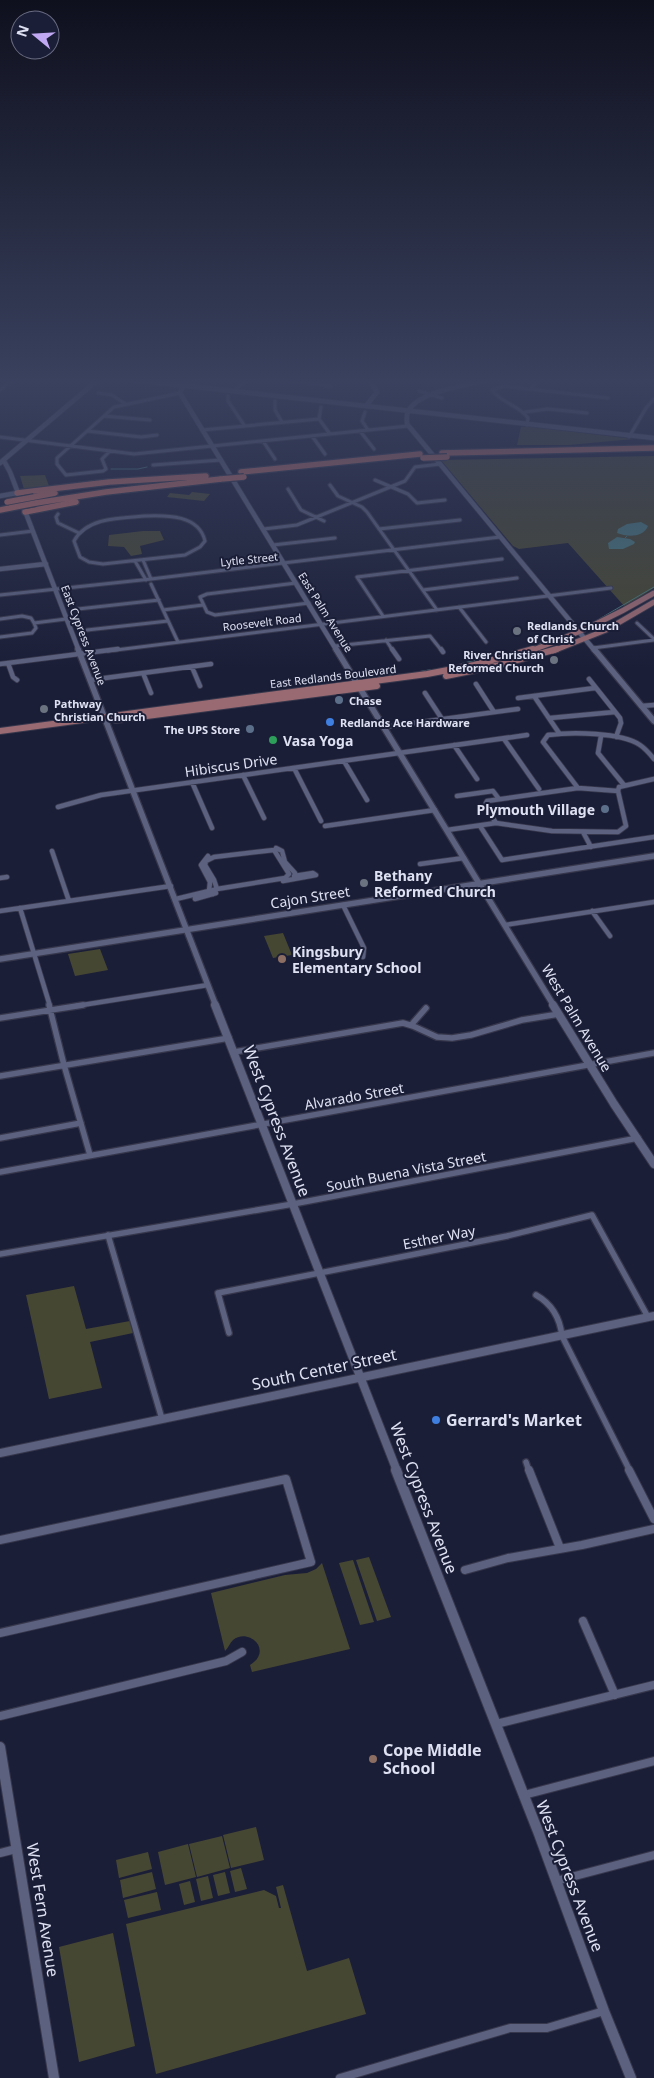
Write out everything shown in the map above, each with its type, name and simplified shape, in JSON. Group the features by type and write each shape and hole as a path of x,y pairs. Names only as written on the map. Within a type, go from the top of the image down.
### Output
{"highway":[{"path":"17,492 109,482 235,475"},
{"path":"0,504 8,505 207,478"},
{"path":"25,512 207,478"},
{"path":"0,510 8,505"}],"main road":[{"name":"East Cypress Avenue","path":"11,475 187,930"},
{"name":"East Palm Avenue","path":"230,475 480,883"},
{"path":"449,475 654,721"},
{"path":"0,496 17,492"},
{"path":"0,569 46,564"},
{"name":"East Redlands Boulevard","path":"583,636 654,593"},
{"name":"East Redlands Boulevard","path":"0,731 359,686 499,660 583,636 617,624 654,602"},
{"name":"East Redlands Boulevard","path":"0,736 105,719"},
{"name":"Cajon Street","path":"0,959 654,856"},
{"name":"West Palm Avenue","path":"480,883 654,1164"},
{"name":"West Cypress Avenue","path":"187,930 524,1795 604,2011 631,2078"},
{"name":"South Center Street","path":"0,1453 651,1316"},
{"name":"West Fern Avenue","path":"0,1747 54,2078"}],"street":[{"path":"264,529 297,524 317,518 405,481 409,475"},
{"path":"374,480 389,488 408,494 417,503 445,500"},
{"path":"330,485 338,496 354,503 367,512 436,610"},
{"path":"288,489 301,510 324,521"},
{"path":"58,514 56,517 58,523 79,533"},
{"path":"155,515 188,521 196,525 205,536 203,544 192,552 176,556 103,564 85,560 78,555 74,543 79,533 88,527 108,520 155,515"},
{"path":"379,529 460,520"},
{"path":"0,535 32,531"},
{"path":"273,546 335,538"},
{"name":"Lytle Street","path":"0,595 55,588 150,581 500,538"},
{"path":"383,616 357,577 502,559"},
{"path":"135,560 150,581"},
{"path":"143,560 158,600 178,642"},
{"path":"423,590 517,578"},
{"path":"296,583 203,594 200,597 207,612 215,614 309,603"},
{"name":"Roosevelt Road","path":"0,664 612,588"},
{"path":"78,609 158,600"},
{"path":"163,610 203,605"},
{"path":"459,607 486,642"},
{"path":"0,619 26,616 31,618 36,628 32,633 0,637"},
{"path":"34,623 66,619"},
{"path":"87,630 168,621"},
{"path":"637,623 654,639"},
{"path":"335,646 430,636 443,652"},
{"path":"593,648 654,639"},
{"path":"386,640 399,659"},
{"path":"8,663 13,677 17,680"},
{"path":"90,680 211,664"},
{"path":"192,667 200,686"},
{"path":"143,673 152,693"},
{"path":"589,679 621,722 616,737"},
{"path":"476,684 494,712"},
{"path":"518,698 595,688"},
{"path":"425,693 442,718"},
{"path":"534,696 559,734"},
{"path":"641,706 654,704"},
{"path":"384,727 518,709"},
{"path":"550,718 615,712"},
{"path":"578,788 543,742 548,736 559,734 616,737 639,744 654,759"},
{"name":"Hibiscus Drive","path":"58,807 93,796 527,735"},
{"path":"601,736 598,753 624,785"},
{"path":"504,739 539,788"},
{"path":"454,745 476,779"},
{"path":"344,761 367,800"},
{"path":"294,768 321,821"},
{"path":"243,775 264,818"},
{"path":"496,823 484,804 499,799 578,788 585,790 618,790 619,787 624,785 654,779"},
{"path":"192,782 212,828"},
{"path":"447,830 496,823 517,824 552,832 616,832 625,828 621,798 618,790"},
{"path":"457,796 493,791 499,799"},
{"path":"325,826 435,810"},
{"path":"480,826 502,860 654,838"},
{"path":"583,832 591,847"},
{"path":"207,892 210,882 200,866 202,860 212,855 238,853 266,847 276,848 282,851 285,862 295,877"},
{"path":"213,894 216,889 214,880 205,865 207,860 214,857 274,850 278,853 288,873 287,877"},
{"path":"52,851 69,901"},
{"path":"420,864 464,858"},
{"path":"0,878 7,877"},
{"path":"177,900 247,882 295,877"},
{"path":"177,900 213,894 251,884 295,877"},
{"path":"0,912 171,886"},
{"path":"505,925 592,911 653,904"},
{"path":"343,905 364,948 363,957"},
{"path":"20,908 51,1010 64,1065 90,1155"},
{"path":"592,911 610,936"},
{"path":"0,1018 208,985"},
{"path":"412,1024 426,1008"},
{"path":"234,1052 399,1023 412,1024 437,1038 447,1038 478,1033 517,1021 560,1014"},
{"path":"0,1076 229,1038"},
{"name":"Alvarado Street","path":"0,1172 654,1053"},
{"path":"0,1138 81,1123"},
{"name":"South Buena Vista Street","path":"0,1254 293,1204 638,1138"},
{"name":"Esther Way","path":"229,1334 218,1293 507,1236 592,1215 651,1316"},
{"path":"108,1235 162,1419"},
{"path":"536,1295 544,1299 555,1312 562,1336 654,1519"},
{"path":"526,1462 560,1548"},
{"path":"0,1540 286,1479 311,1562 0,1633"},
{"path":"465,1570 492,1561 654,1529"},
{"path":"583,1621 615,1695"},
{"path":"0,1716 226,1662 242,1652"},
{"path":"496,1725 654,1685"},
{"path":"524,1795 654,1761"},
{"path":"0,1853 17,1849"},
{"path":"556,1881 654,1855"},
{"path":"340,2078 510,2028 547,2028 604,2011"}],"shaded area":[{"path":"45,475 49,486 24,489 20,476"},
{"path":"454,475 654,475 654,588 625,607 568,543 519,549 513,546"},
{"path":"192,492 210,494 204,501 167,497 170,493 189,495"},
{"path":"641,522 648,526 639,535 630,536 617,533 618,529 627,524"},
{"path":"160,531 164,540 140,546 142,554 131,556 124,547 108,546 109,535"},
{"path":"617,537 630,539 635,542 623,549 609,549 608,543"},
{"path":"283,933 292,955 273,958 264,936"},
{"path":"100,949 108,970 75,976 68,954"},
{"path":"74,1286 86,1329 130,1321 133,1333 90,1342 102,1388 49,1399 26,1295"},
{"path":"369,1557 391,1617 377,1621 356,1560"},
{"path":"353,1560 374,1622 360,1625 339,1563"},
{"path":"322,1563 350,1649 252,1672 250,1665 257,1659 260,1653 256,1642 251,1638 245,1636 233,1640 225,1651 211,1593 285,1575 307,1573 316,1569"},
{"path":"256,1827 264,1860 231,1868 223,1835"},
{"path":"222,1836 230,1868 197,1877 189,1844"},
{"path":"188,1844 196,1877 165,1885 158,1852"},
{"path":"148,1852 152,1869 119,1878 116,1860"},
{"path":"241,1868 247,1889 235,1892 230,1871"},
{"path":"152,1872 156,1889 123,1898 120,1880"},
{"path":"225,1872 230,1893 218,1896 213,1875"},
{"path":"208,1876 213,1898 201,1901 196,1879"},
{"path":"190,1881 195,1902 184,1905 179,1884"},
{"path":"283,1885 307,1971 349,1958 366,2014 156,2074 126,1924 264,1890 276,1896 279,1908 281,1908 276,1887"},
{"path":"157,1892 161,1910 128,1918 124,1900"},
{"path":"113,1933 135,2046 79,2062 59,1947"}],"waterway":[{"path":"589,625 654,587"},
{"path":"532,647 570,633"},
{"path":"462,664 479,660"},
{"path":"420,672 432,670"},
{"path":"367,679 395,675"}],"place":[{"name":"Redlands Church of Christ","path":"517,631"},
{"name":"River Christian Reformed Church","path":"554,660"},
{"name":"Chase","path":"339,700"},
{"name":"Pathway Christian Church","path":"44,709"},
{"name":"Redlands Ace Hardware","path":"330,722"},
{"name":"The UPS Store","path":"250,729"},
{"name":"Vasa Yoga","path":"273,740"},
{"name":"Plymouth Village","path":"605,809"},
{"name":"Bethany Reformed Church","path":"364,883"},
{"name":"Kingsbury Elementary School","path":"282,959"},
{"name":"Gerrard's Market","path":"436,1420"},
{"name":"Cope Middle School","path":"373,1759"}]}
